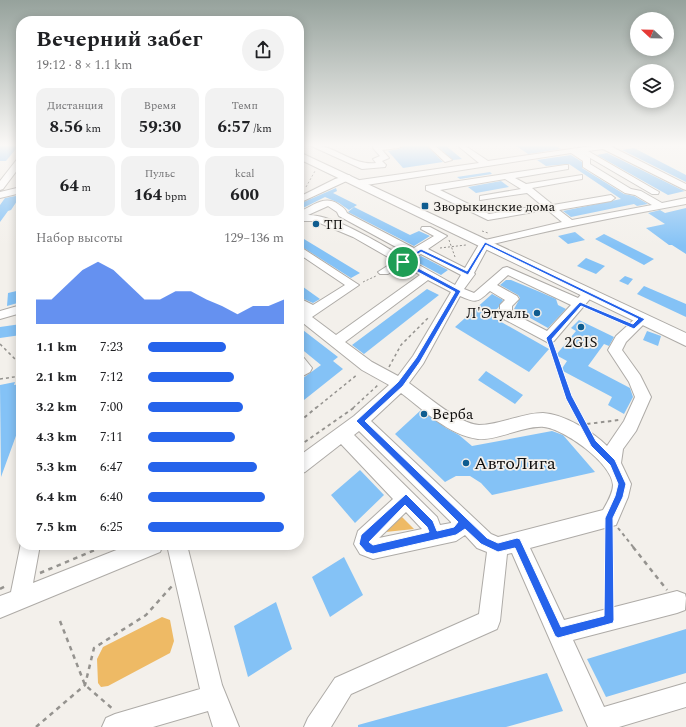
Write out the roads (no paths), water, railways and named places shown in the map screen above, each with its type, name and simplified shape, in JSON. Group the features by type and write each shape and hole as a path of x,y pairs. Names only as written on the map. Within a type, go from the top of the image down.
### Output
{"main road":[{"path":"351,179 585,299 638,322 686,340"}],"street":[{"path":"0,187 6,179"},
{"path":"304,196 309,191 344,179"},
{"path":"360,183 387,179"},
{"path":"417,179 430,189 488,217 531,210"},
{"path":"430,189 488,179"},
{"path":"510,179 527,188 570,223"},
{"path":"483,198 570,179"},
{"path":"608,179 628,191 638,193 662,206"},
{"path":"631,179 675,203"},
{"path":"671,179 686,187"},
{"path":"0,195 16,191"},
{"path":"646,197 659,194"},
{"path":"552,208 611,198"},
{"path":"304,462 343,435 400,384 418,360 459,291 464,272 478,244 570,223 662,206 686,200"},
{"path":"304,214 328,202 342,210 342,214 418,252 464,272"},
{"path":"304,217 316,218 357,235 403,262 475,298 507,270 585,299 549,338 506,315 506,305 513,299 489,286"},
{"path":"384,272 403,262 442,236 426,229"},
{"path":"304,252 353,285 304,316 336,342 367,366 400,384 458,426 479,432 543,420 565,426 593,443 612,463 622,484 619,497 609,518 508,545 484,541 360,421"},
{"path":"336,342 428,275"},
{"path":"0,315 16,310"},
{"path":"0,323 16,321"},
{"path":"612,463 615,448 633,418 642,397 635,379 616,350 622,339 638,322"},
{"path":"343,435 430,524 434,536"},
{"path":"406,499 365,538 364,544 370,549 456,531 464,522"},
{"path":"508,545 558,633 598,721 686,695"},
{"path":"317,727 343,686 490,621 508,545"},
{"path":"22,589 29,550"},
{"path":"0,607 22,589 138,550"},
{"path":"178,550 215,696 226,727"},
{"path":"558,633 677,602"},
{"path":"121,724 215,696"}],"place":[{"name":"Зворыкинские дома","path":"425,206"},
{"name":"ТП","path":"316,224"},
{"name":"Л'Этуаль","path":"537,313"},
{"name":"2GIS","path":"581,327"},
{"name":"Верба","path":"424,414"},
{"name":"АвтоЛига","path":"466,463"}]}
